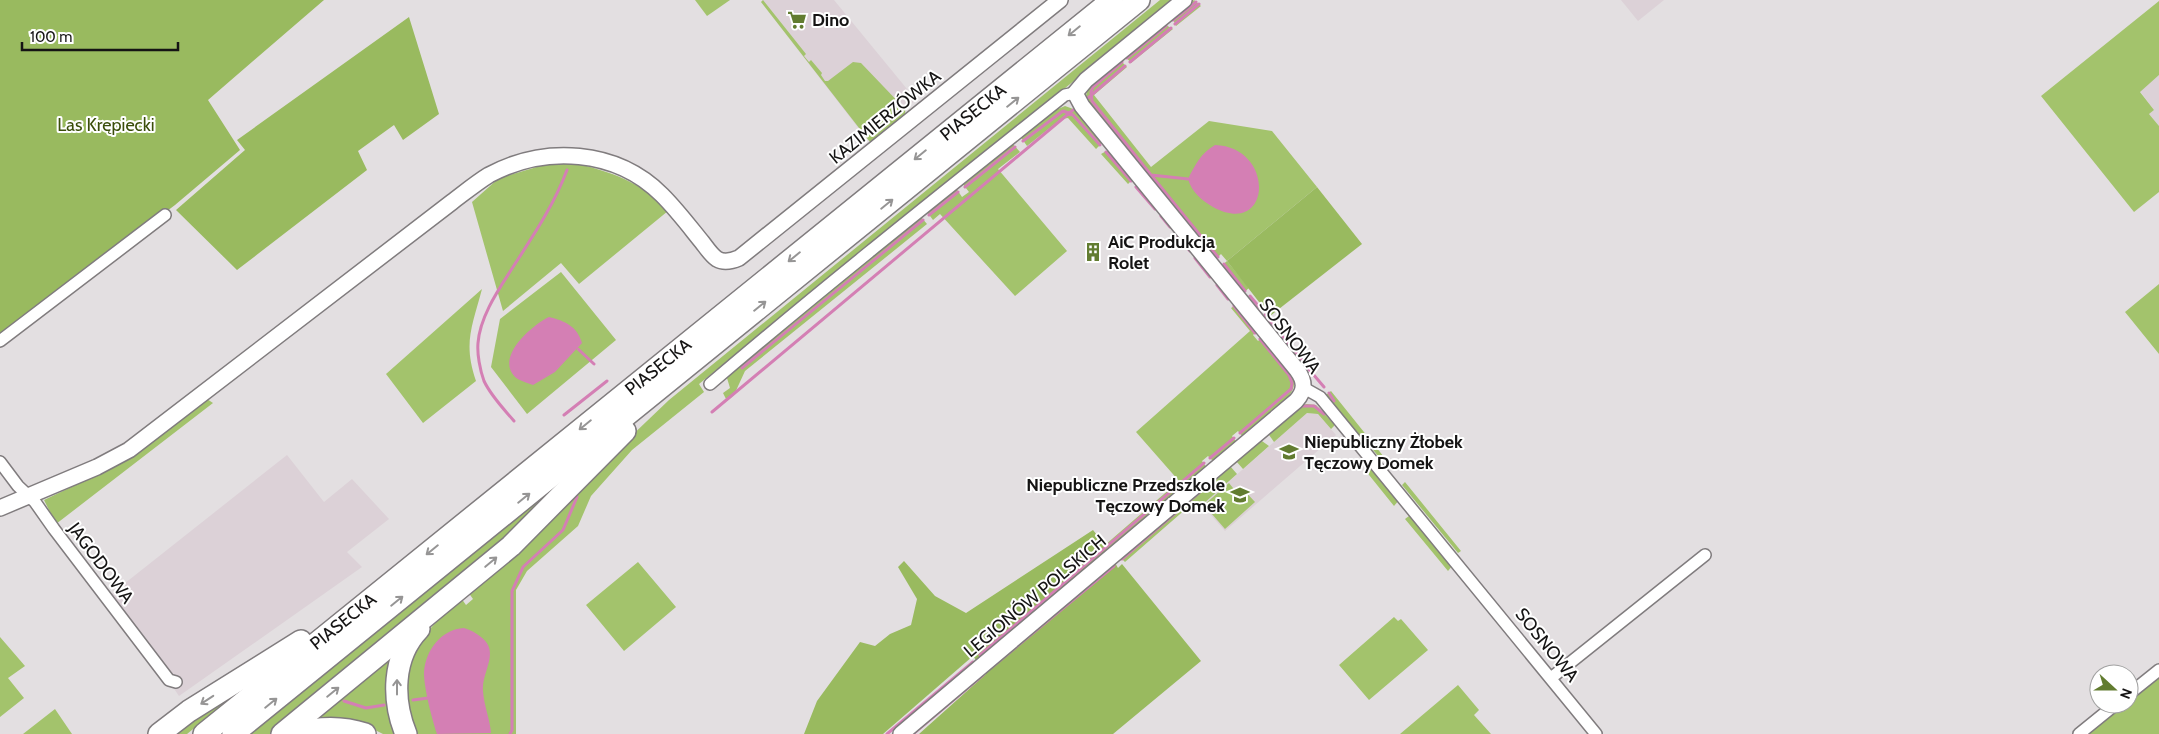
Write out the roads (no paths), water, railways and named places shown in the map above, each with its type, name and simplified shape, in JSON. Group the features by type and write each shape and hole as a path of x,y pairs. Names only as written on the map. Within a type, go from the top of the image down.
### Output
{"highway":[{"name":"PIASECKA","path":"204,734 1112,0"},
{"name":"PIASECKA","path":"234,734 1139,0"},
{"path":"282,734 511,546 636,419 723,337"},
{"path":"406,734 401,720 396,690 400,662 413,635 454,593"},
{"path":"159,734 189,711 262,664 368,602"},
{"path":"294,734 313,729 328,728 343,728 365,734"}],"street":[{"name":"KAZIMIERZÓWKA","path":"29,496 97,467 129,450 452,202 488,176 519,163 546,156 562,155 596,159 616,164 634,173 662,195 715,257 731,261 739,258 1060,0"},
{"path":"710,384 921,210 1065,96 1075,93 1086,80 1184,0"},
{"name":"SOSNOWA","path":"1075,93 1082,106 1302,376 1304,388 1320,397 1596,734"},
{"path":"0,341 165,215"},
{"name":"LEGIONÓW POLSKICH","path":"901,734 1296,401 1304,388"},
{"name":"JAGODOWA","path":"0,462 18,486 35,502 54,530 169,680 176,682"},
{"path":"0,508 29,496"},
{"path":"1551,678 1705,554"},
{"path":"2139,686 2159,670"},
{"path":"2080,734 2104,714"}],"waterway":[{"path":"1173,20 1196,2"},
{"path":"1175,24 1199,4"},
{"path":"1127,58 1166,26"},
{"path":"1130,62 1171,28"},
{"path":"1122,62 1093,87 1091,92 1092,101 1151,175 1188,179"},
{"path":"1088,98 1125,66"},
{"path":"712,412 1073,110"},
{"path":"1023,141 1063,111 1073,115 1100,145"},
{"path":"965,187 1015,147"},
{"path":"1106,152 1131,181"},
{"path":"514,421 494,397 484,381 478,357 478,343 482,323 502,284 543,220 567,170"},
{"path":"1151,175 1218,257"},
{"path":"1136,187 1155,209"},
{"path":"929,215 958,192"},
{"path":"1161,216 1170,227"},
{"path":"742,368 923,220"},
{"path":"1177,235 1190,251"},
{"path":"1195,258 1210,277"},
{"path":"1224,264 1245,291"},
{"path":"1217,285 1228,299"},
{"path":"1250,296 1260,308"},
{"path":"1234,306 1255,333"},
{"path":"1265,315 1275,327"},
{"path":"1281,335 1303,361"},
{"path":"1240,433 1291,389 1292,383 1289,375 1260,339"},
{"path":"578,349 594,364"},
{"path":"1307,367 1324,387"},
{"path":"564,415 607,381"},
{"path":"1329,393 1334,401"},
{"path":"1297,409 1302,406 1314,406 1324,414"},
{"path":"1210,458 1234,438"},
{"path":"980,655 1204,463"},
{"path":"1122,559 1216,478"},
{"path":"510,734 512,730 512,591 523,567 563,530 577,497"},
{"path":"992,667 1114,566"},
{"path":"887,734 973,662"},
{"path":"913,734 983,675"},
{"path":"413,700 428,698"},
{"path":"344,701 366,708 384,705"}],"place":[{"name":"Dino","path":"797,20"},
{"name":"AiC Produkcja Rolet","path":"1093,252"},
{"name":"Niepubliczny Żłobek Tęczowy Domek","path":"1289,452"},
{"name":"Niepubliczne Przedszkole Tęczowy Domek","path":"1240,495"}],"park label":[{"name":"Las Krępiecki","path":"106,125"}]}
